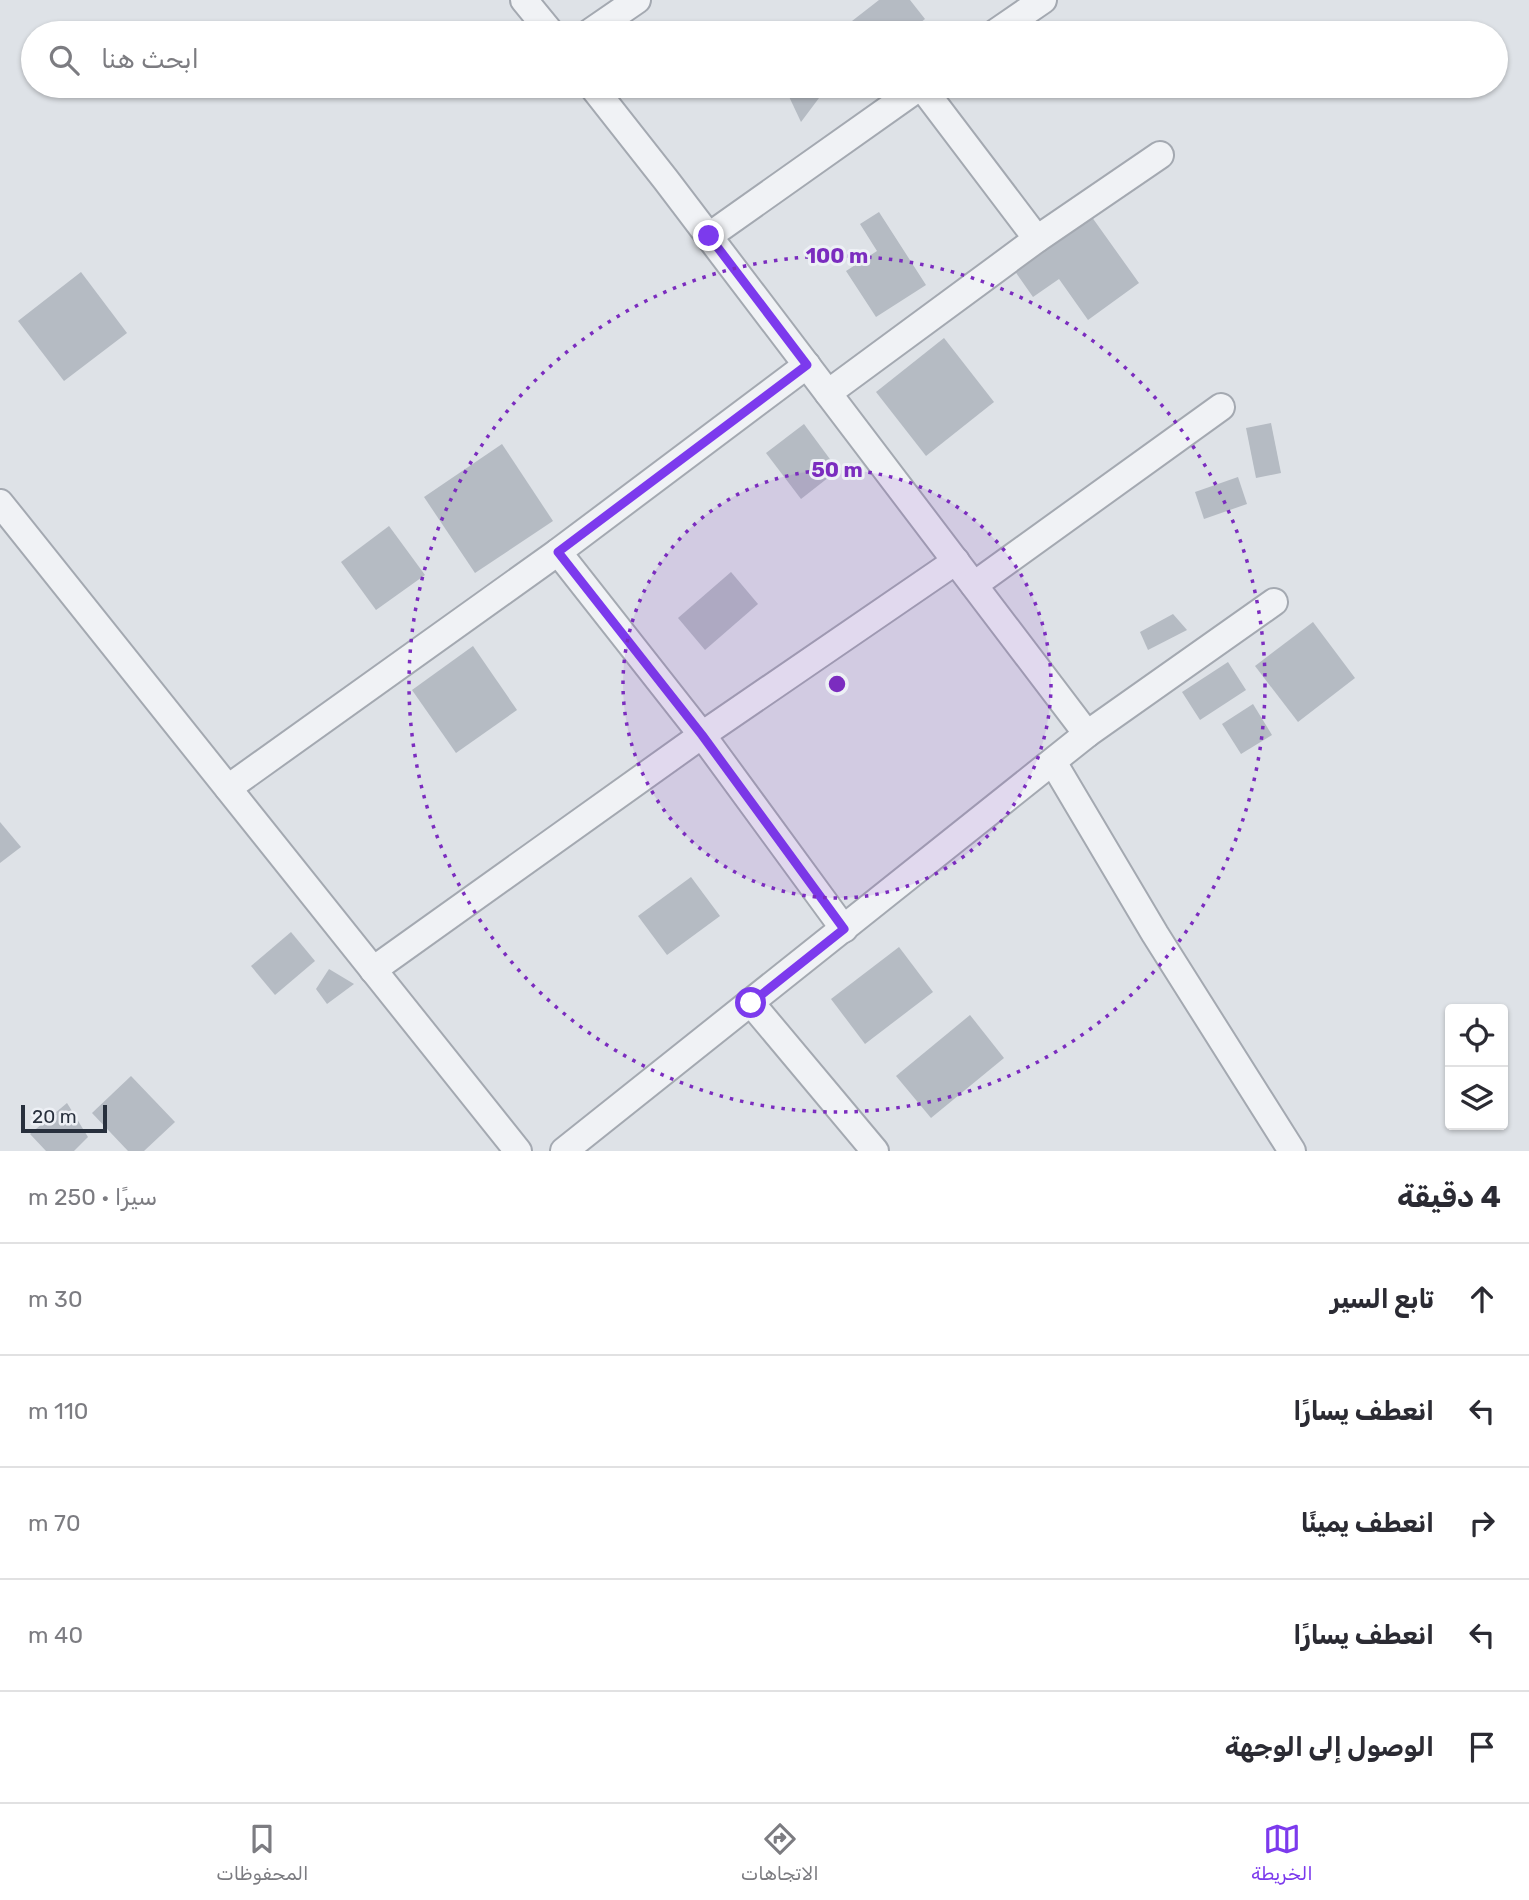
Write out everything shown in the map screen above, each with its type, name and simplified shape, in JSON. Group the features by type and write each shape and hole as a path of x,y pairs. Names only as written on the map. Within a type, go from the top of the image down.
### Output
{"street":[{"path":"524,0 541,21"},
{"path":"606,21 637,0"},
{"path":"1013,21 1043,0"},
{"path":"601,98 1087,734"},
{"path":"709,236 904,98"},
{"path":"930,98 1037,239"},
{"path":"828,393 1037,239 1160,155"},
{"path":"228,788 558,552 807,365"},
{"path":"974,585 1221,407"},
{"path":"0,503 517,1151"},
{"path":"558,552 702,735 844,929"},
{"path":"373,970 702,735 956,561"},
{"path":"564,1151 1087,734 1274,602"},
{"path":"1053,762 1155,934 1292,1151"},
{"path":"751,1003 875,1151"}],"building":[{"path":"879,0 910,0 925,19 922,21 852,21"},
{"path":"790,98 819,98 801,122"},
{"path":"879,212 926,285 876,317 846,271 877,251 860,224"},
{"path":"1089,213 1139,283 1088,320 1059,279 1033,297 1012,267"},
{"path":"81,272 127,333 64,381 18,321"},
{"path":"944,338 994,402 926,456 876,392"},
{"path":"1271,423 1281,473 1256,478 1246,428"},
{"path":"804,424 838,470 801,499 766,453"},
{"path":"502,444 553,521 475,573 424,497"},
{"path":"1238,477 1247,504 1204,519 1195,492"},
{"path":"389,526 425,575 376,610 341,562"},
{"path":"731,572 758,604 705,650 678,618"},
{"path":"1173,614 1187,630 1148,650 1140,632"},
{"path":"1313,622 1355,678 1298,722 1255,666"},
{"path":"473,646 517,710 456,753 412,690"},
{"path":"1228,662 1246,690 1200,720 1182,692"},
{"path":"1253,704 1272,735 1241,754 1222,724"},
{"path":"0,822 21,847 0,863"},
{"path":"691,877 720,916 667,955 638,916"},
{"path":"291,932 315,961 275,995 251,966"},
{"path":"899,947 933,992 865,1044 831,999"},
{"path":"329,969 354,984 327,1004 316,989"},
{"path":"970,1015 1004,1058 931,1118 896,1076"},
{"path":"131,1076 175,1122 144,1151 128,1151 92,1113"},
{"path":"67,1103 88,1137 74,1151 46,1151 30,1134"}],"route":[{"path":"709,236 807,365 558,552 702,735 844,929 751,1003"}]}
